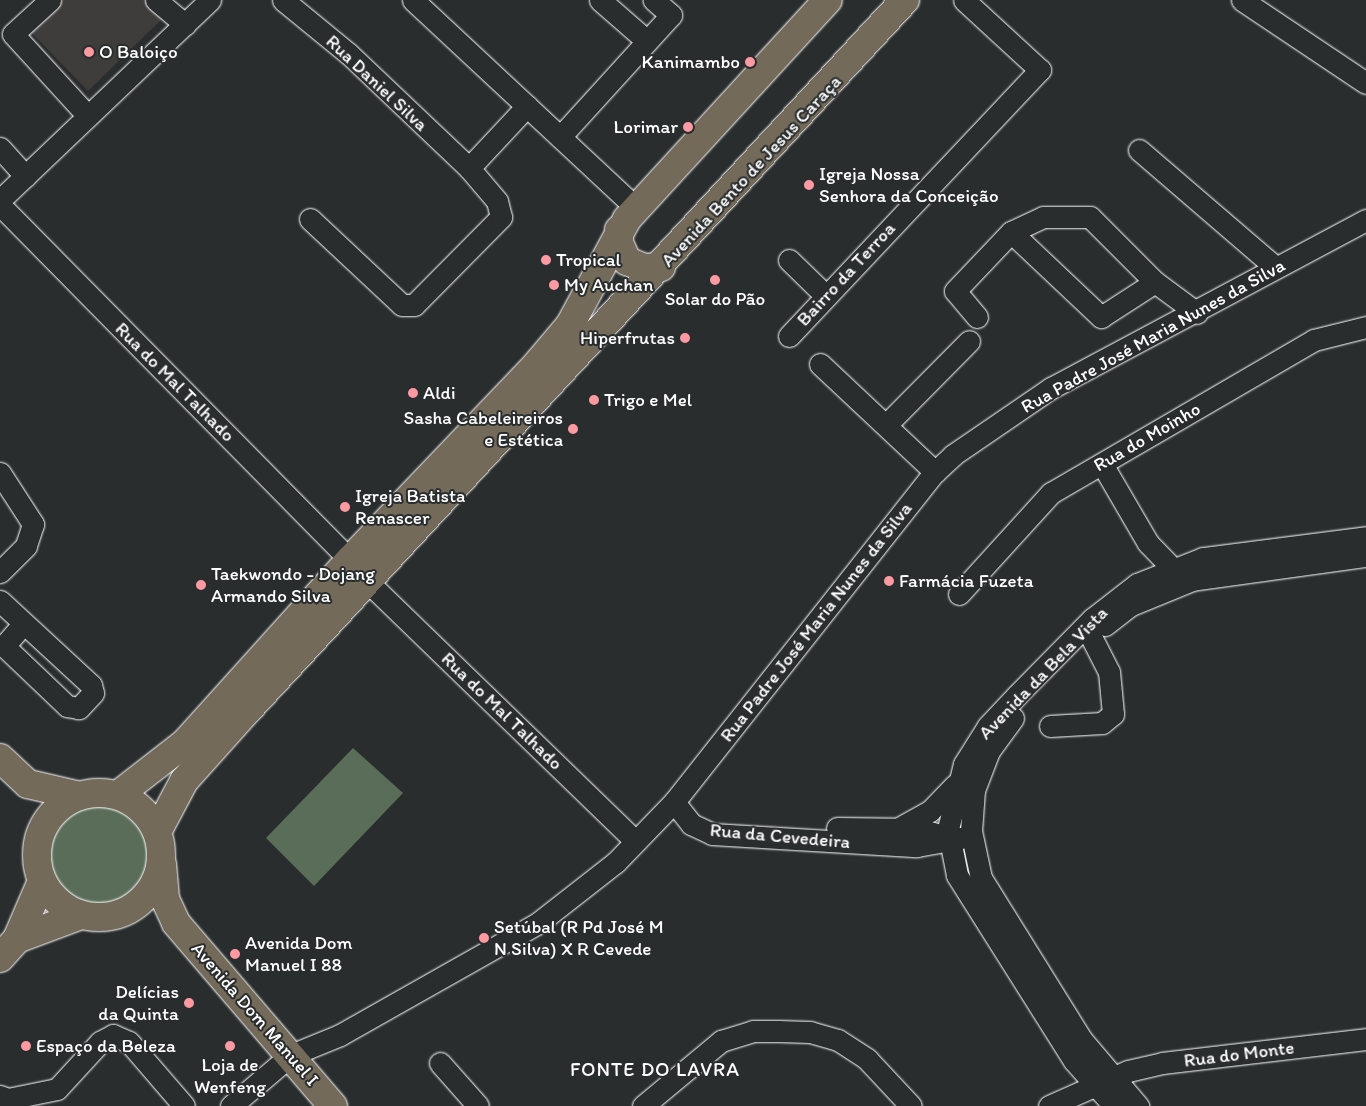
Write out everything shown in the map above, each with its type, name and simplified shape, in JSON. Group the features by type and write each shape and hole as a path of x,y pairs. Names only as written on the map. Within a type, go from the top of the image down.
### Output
{"main road":[{"path":"0,758 28,784 80,796 118,795 185,743 350,560 559,339 619,230 828,0"},
{"name":"Avenida Bento de Jesus Caraça","path":"160,845 184,781 661,267 905,0"},
{"path":"619,230 620,248 627,261 644,268 661,267"},
{"path":"28,784 42,830"},
{"path":"8,948 92,916 129,909 150,892 160,845 148,816 118,795"},
{"path":"80,796 58,809 42,830 37,856 42,881 58,902 92,916 154,916 176,922"},
{"name":"Avenida Dom Manuel I","path":"160,845 165,899 176,922 334,1106"},
{"path":"8,948 42,881"}],"street":[{"path":"50,0 13,34 88,116"},
{"path":"156,0 185,24"},
{"path":"0,200 210,0"},
{"name":"Rua Daniel Silva","path":"283,0 349,54 469,168 498,201 501,217 414,305 402,305 310,219"},
{"path":"414,0 637,209"},
{"path":"600,0 647,41"},
{"path":"560,137 671,16 654,0"},
{"name":"Bairro da Terroa","path":"789,336 825,295 1040,70 964,0"},
{"path":"1246,1 1366,83"},
{"path":"469,168 528,106"},
{"path":"0,148 25,176"},
{"path":"1140,150 1275,267"},
{"name":"Rua do Mal Talhado","path":"0,205 350,560"},
{"path":"977,317 954,291 1011,232 1043,217 1090,217 1155,282 1197,313"},
{"name":"Rua Padre José Maria Nunes da Silva","path":"230,1106 291,1055 340,1035 538,923 583,892 674,802 934,472 1051,388 1197,313 1275,267 1366,220"},
{"path":"1011,232 1102,318 1155,282"},
{"path":"789,260 825,295"},
{"name":"Rua do Moinho","path":"959,594 1051,493 1314,340 1366,327"},
{"path":"886,425 969,341"},
{"path":"820,364 934,472"},
{"path":"1102,464 1148,543 1172,568"},
{"path":"0,473 33,524 26,546 0,572"},
{"name":"Avenida da Bela Vista","path":"1138,1106 1106,1081 1074,1061 961,882 948,838 958,781 971,751 995,718 1082,629 1137,584 1172,568 1221,555 1366,538"},
{"path":"1137,584 1148,543"},
{"name":"Avenida da Bela Vista","path":"1114,1106 1106,1081 1082,1040 1002,917 981,878 972,838 974,790 999,735 1092,638 1132,605 1192,580 1366,556"},
{"name":"Rua do Mal Talhado","path":"368,582 635,841"},
{"path":"0,601 24,623"},
{"path":"1050,726 1102,723 1112,714 1109,672 1092,638"},
{"name":"Rua da Cevedeira","path":"898,828 930,811 958,781"},
{"name":"Rua da Cevedeira","path":"674,802 729,823 898,828 930,831 948,838"},
{"name":"Rua da Cevedeira","path":"674,802 690,824 712,834 917,846 948,838"},
{"path":"948,838 972,838"},
{"path":"917,846 961,882"},
{"path":"643,1106 709,1048 753,1031 810,1032 838,1040 867,1059 911,1106"},
{"path":"0,1096 8,1099 57,1089 100,1042 113,1035 129,1042 184,1106"},
{"name":"Rua do Monte","path":"1049,1106 1106,1081 1162,1064 1366,1039"},
{"path":"440,1062 478,1106"}],"shaded area":[{"name":"O Baloiço","path":"63,0 144,0 164,17 88,91 30,31"}],"green space":[{"path":"353,748 403,793 314,886 266,838"},
{"path":"98,802 118,806 134,817 145,833 149,853 145,873 134,889 118,900 98,904 78,900 62,889 51,873 47,853 51,833 62,817 78,806"}],"place":[{"name":"O Baloiço","path":"89,52"},
{"name":"Kanimambo","path":"750,62"},
{"name":"Lorimar","path":"688,127"},
{"name":"Igreja Nossa Senhora da Conceição","path":"809,185"},
{"name":"Tropical","path":"546,260"},
{"name":"Solar do Pão","path":"715,280"},
{"name":"My Auchan","path":"554,285"},
{"name":"Hiperfrutas","path":"685,338"},
{"name":"Aldi","path":"413,393"},
{"name":"Trigo e Mel","path":"594,400"},
{"name":"Sasha Cabeleireiros e Estética","path":"573,429"},
{"name":"Igreja Batista Renascer","path":"345,507"},
{"name":"Farmácia Fuzeta","path":"889,581"},
{"name":"Taekwondo - Dojang Armando Silva","path":"201,585"},
{"name":"Setúbal (R Pd José M N Silva) X R Cevede","path":"484,938"},
{"name":"Avenida Dom Manuel I 88","path":"235,954"},
{"name":"Delícias da Quinta","path":"189,1003"},
{"name":"Espaço da Beleza","path":"26,1046"},
{"name":"Loja de Wenfeng","path":"230,1046"}],"district":[{"name":"FONTE DO LAVRA","path":"655,1069"}]}
